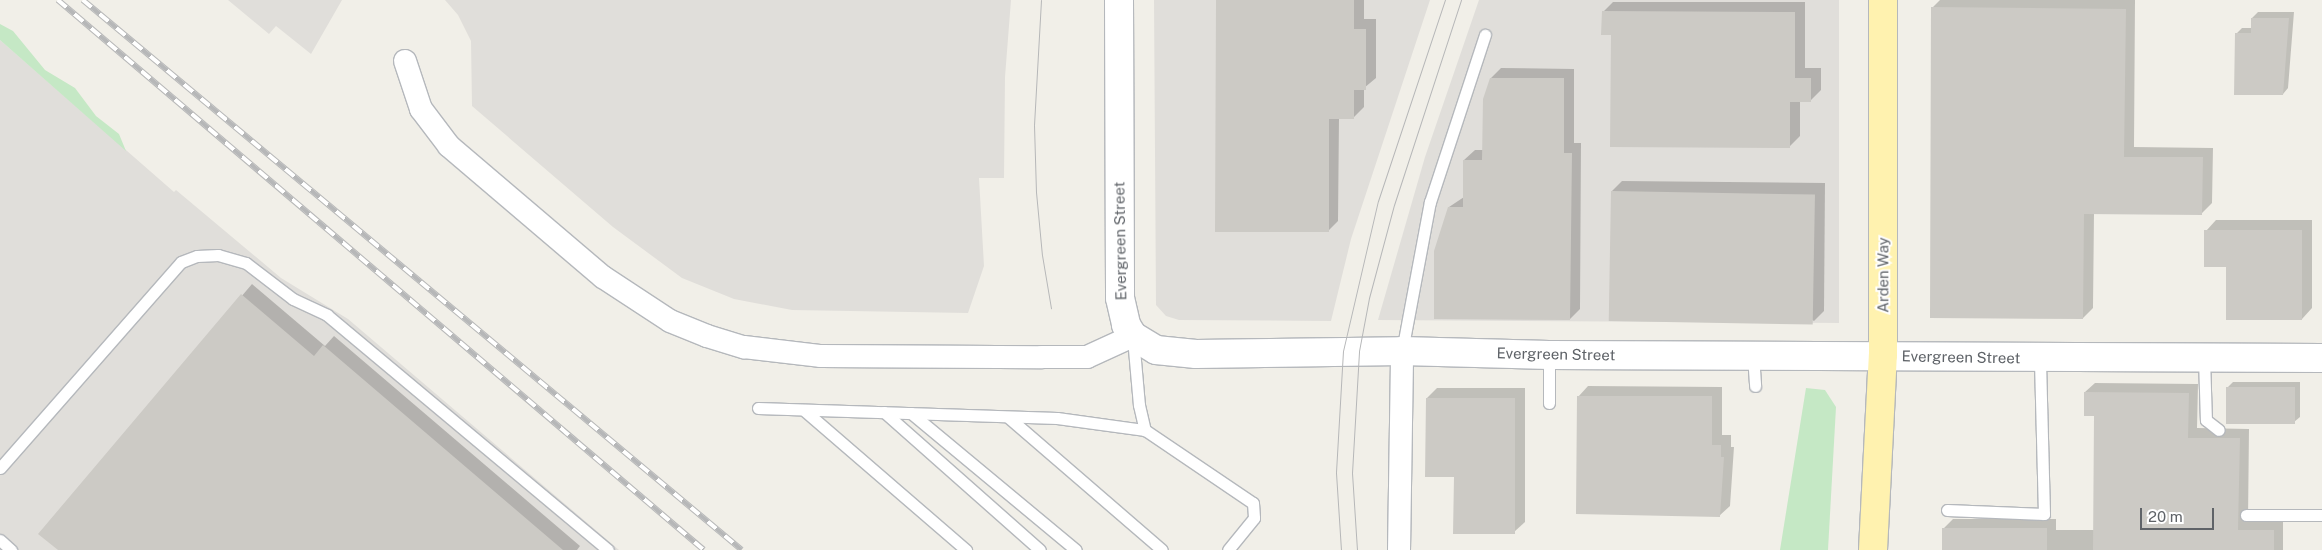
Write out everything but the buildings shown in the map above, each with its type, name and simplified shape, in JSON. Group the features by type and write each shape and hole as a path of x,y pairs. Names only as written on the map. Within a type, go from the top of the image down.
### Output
{"main road":[{"name":"Arden Way","path":"1873,550 1883,355 1883,0"}],"street":[{"name":"Evergreen Street","path":"1119,0 1119,269 1122,313 1133,336 1142,344 1169,353 1402,351 1549,355 2322,358"},
{"path":"405,61 421,109 448,146 610,282 670,321 707,336 744,347 821,356 1023,357 1087,357 1133,336"},
{"path":"1400,550 1402,351"}],"lane":[{"path":"1402,351 1430,202 1485,35"},
{"path":"0,468 181,262 196,256 218,255 246,263 293,299 328,314 608,550"},
{"path":"1133,336 1138,405 1146,430"},
{"path":"1549,355 1549,403"},
{"path":"1753,355 1755,386"},
{"path":"1947,510 2044,514 2040,358"},
{"path":"2204,358 2206,420 2219,430"},
{"path":"758,408 1057,418 1146,430 1253,503 1254,518 1228,550"},
{"path":"805,411 966,550"},
{"path":"884,412 1040,550"},
{"path":"911,413 1076,550"},
{"path":"1008,417 1162,550"},
{"path":"2246,515 2322,515"},
{"path":"0,540 11,550"}],"shaded area":[{"path":"228,0 342,0 311,54 276,26 269,34"},
{"path":"445,0 1011,0 1005,77 1004,178 979,178 984,266 968,313 792,310 734,299 682,278 613,227 472,106 471,41 458,15"},
{"path":"1154,0 1430,0 1351,239 1331,321 1179,320 1166,316 1156,305"},
{"path":"1479,0 1839,0 1839,323 1378,320 1425,157"},
{"path":"0,40 174,192 176,190 281,278 348,319 619,550 0,550"}],"green space":[{"path":"0,24 13,31 45,70 75,88 96,116 119,134 126,151 0,40"},
{"path":"1806,388 1825,390 1836,407 1828,550 1780,550"}],"tram line":[{"path":"1041,0 1034,125 1036,192 1042,255 1051,308"},
{"path":"1341,550 1336,472 1343,351 1378,201 1445,0"},
{"path":"1357,550 1352,473 1359,351 1369,298 1394,205 1461,0"}],"railway":[{"path":"58,0 704,550"},
{"path":"83,0 742,550"}]}
